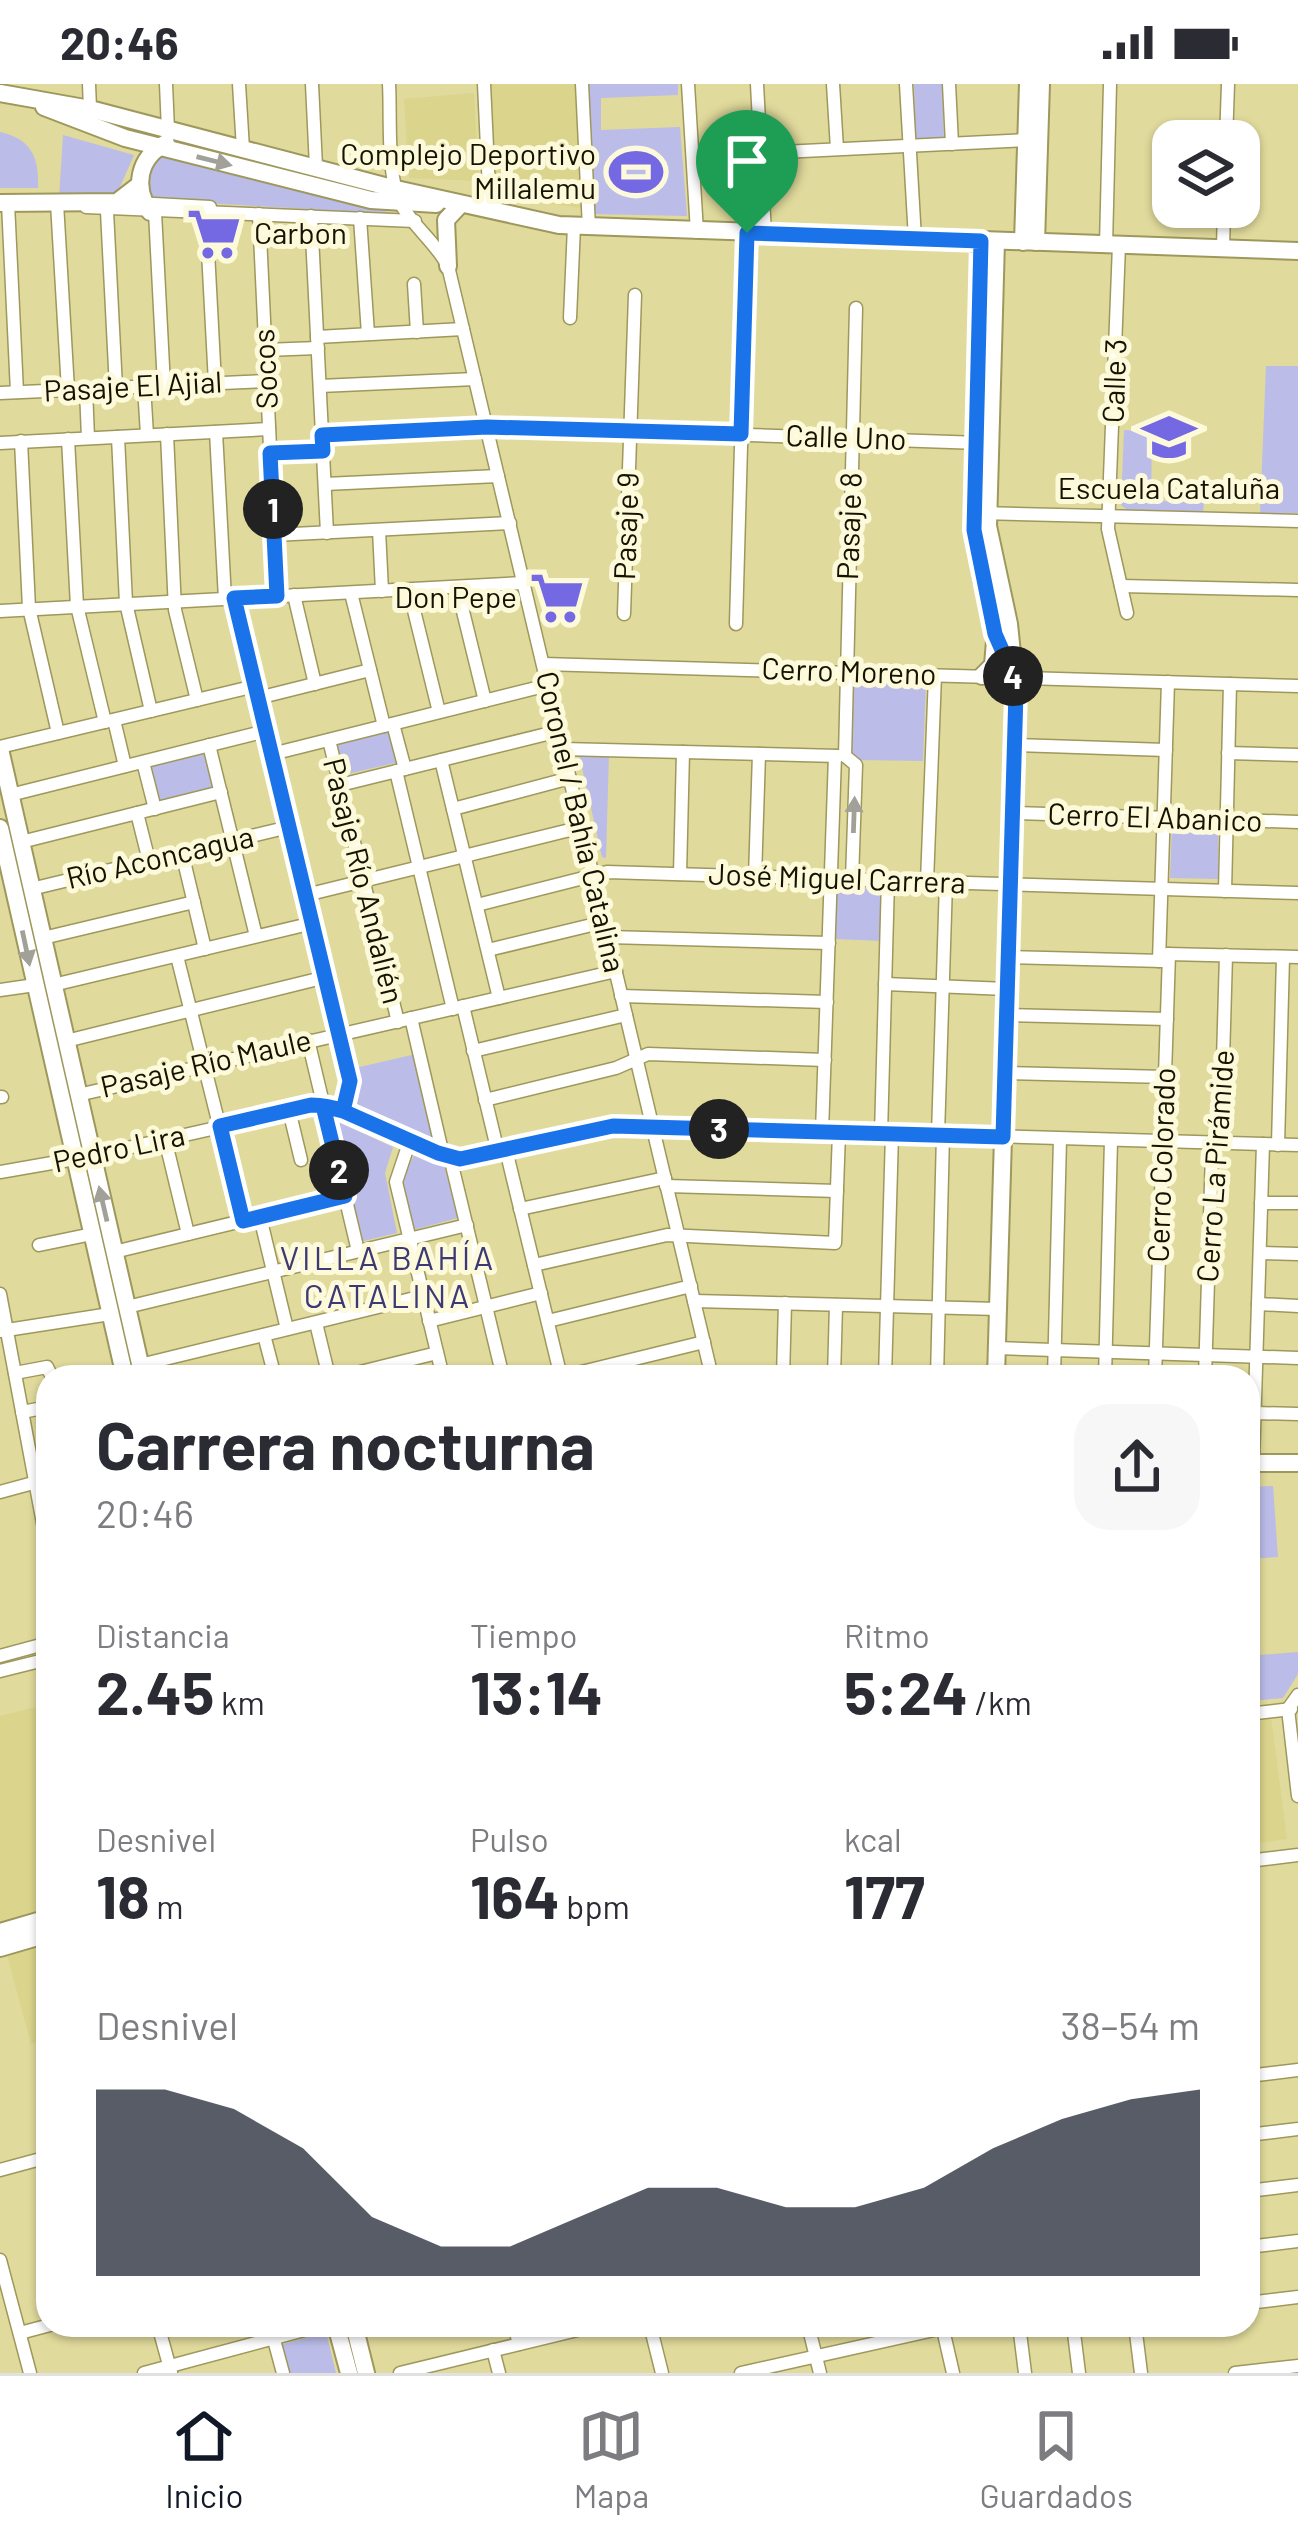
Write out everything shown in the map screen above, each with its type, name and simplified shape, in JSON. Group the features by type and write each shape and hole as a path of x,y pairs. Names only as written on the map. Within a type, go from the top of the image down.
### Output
{"main road":[{"path":"1028,84 1030,242"},
{"path":"1030,242 1041,84"},
{"path":"18,94 316,167 399,197"},
{"path":"18,94 75,121 158,147 399,197 581,227 1298,251"},
{"path":"4,203 112,207 147,203 146,160 158,147 196,137"},
{"path":"448,266 446,223 461,204"},
{"path":"989,241 978,563 995,634 1014,677"},
{"path":"981,513 1009,624 1014,677 996,1365"},
{"path":"982,676 993,665 995,634"},
{"path":"0,748 10,795 5,825 83,1158 114,1252 124,1365"},
{"path":"5,825 20,842 43,938 44,986 66,1041 78,1095 92,1234 140,1365"},
{"path":"1260,1463 1298,1463"},
{"path":"0,1932 36,1922"},
{"path":"0,1948 36,1938"},
{"path":"339,2337 349,2373"},
{"path":"358,2337 366,2373"}],"street":[{"path":"89,84 90,110"},
{"path":"166,84 168,130"},
{"path":"239,84 243,148"},
{"path":"312,84 316,167"},
{"path":"389,84 399,197 448,266"},
{"path":"484,84 490,211"},
{"path":"570,318 581,227 582,84"},
{"path":"688,84 697,232"},
{"path":"736,624 741,434 761,153 757,84"},
{"path":"833,84 837,149"},
{"path":"907,84 915,239"},
{"path":"949,84 952,144"},
{"name":"Calle 3","path":"1110,84 1109,536 1127,613"},
{"path":"1227,120 1228,84"},
{"path":"761,153 1027,140"},
{"path":"4,203 17,392"},
{"path":"57,203 68,390"},
{"path":"147,203 206,214 415,221"},
{"path":"147,203 164,386"},
{"path":"116,388 112,207 147,203 259,214"},
{"path":"206,214 214,383"},
{"name":"Socos","path":"259,214 277,596"},
{"path":"311,216 327,533"},
{"path":"360,218 368,334"},
{"path":"1223,228 1223,248"},
{"name":"Coronel / Bahía Catalina","path":"448,266 709,1365"},
{"path":"414,284 417,332"},
{"name":"Pasaje 9","path":"624,614 635,295"},
{"name":"Pasaje 8","path":"840,756 856,308"},
{"path":"265,350 368,334 463,329"},
{"path":"320,386 475,379"},
{"name":"Pasaje El Ajial","path":"0,393 266,381"},
{"path":"144,386 147,435"},
{"path":"86,389 88,438"},
{"name":"Calle Uno","path":"322,435 487,427 983,443"},
{"path":"0,442 269,429"},
{"path":"216,432 229,598 340,1034 350,1081 343,1111"},
{"path":"167,434 175,601 197,700"},
{"path":"118,437 125,603 151,711"},
{"path":"68,439 77,606 125,766"},
{"path":"22,442 29,608 58,733"},
{"path":"270,453 323,451"},
{"path":"325,484 499,476"},
{"path":"981,513 1298,521"},
{"path":"274,536 510,524"},
{"path":"379,530 382,591"},
{"path":"0,611 524,583"},
{"path":"1120,586 1298,590"},
{"path":"457,587 485,701"},
{"path":"409,590 440,712"},
{"path":"351,592 400,770 418,867 520,1209 558,1365"},
{"path":"294,595 315,684"},
{"name":"Cerro Moreno","path":"543,664 1298,686"},
{"path":"0,748 197,700 315,684 370,670"},
{"path":"928,882 934,675"},
{"name":"Cerro Colorado","path":"1156,1365 1166,1077 1161,889 1168,682"},
{"path":"1225,890 1230,684"},
{"path":"272,754 548,685"},
{"path":"10,795 266,731"},
{"path":"340,785 559,731"},
{"name":"Pasaje Río Andalién","path":"329,740 363,880 447,1156 500,1365"},
{"path":"209,745 256,937"},
{"path":"1015,745 1166,750"},
{"path":"563,749 853,759 853,879"},
{"path":"680,874 683,752"},
{"path":"1228,752 1298,755"},
{"path":"755,877 759,754"},
{"path":"822,1132 840,756"},
{"path":"441,760 500,998"},
{"path":"143,762 155,808"},
{"path":"453,808 570,778"},
{"path":"20,842 221,792"},
{"path":"137,813 149,861"},
{"name":"Cerro El Abanico","path":"1012,813 1298,822"},
{"name":"Río Aconcagua","path":"31,889 290,827"},
{"path":"306,895 582,827"},
{"path":"182,853 205,949"},
{"name":"José Miguel Carrera","path":"477,905 593,875 1298,893"},
{"path":"885,1365 888,880"},
{"path":"937,1365 946,882"},
{"path":"43,938 194,902"},
{"path":"488,950 604,922"},
{"path":"0,990 44,986 313,923"},
{"path":"608,937 829,944"},
{"name":"Cerro La Pirámide","path":"1206,1365 1212,1153 1221,1130 1226,955"},
{"path":"177,956 243,1221"},
{"path":"1008,957 1291,957 1262,1203 1256,1365"},
{"name":"Pasaje Río Maule","path":"78,1095 616,971"},
{"path":"66,1041 326,977"},
{"path":"885,984 1007,988"},
{"path":"621,996 827,1002"},
{"path":"473,1051 626,1015"},
{"path":"1007,1015 1167,1019"},
{"path":"308,1040 358,1251"},
{"path":"485,1100 616,1068 652,1054 825,1060"},
{"path":"1005,1073 1166,1077"},
{"name":"Pedro Lira","path":"0,1172 83,1158 290,1109 323,1106 447,1156"},
{"path":"290,1109 301,1160"},
{"path":"447,1156 467,1159 604,1126 1298,1145"},
{"path":"534,1265 679,1236 836,1243 839,1132"},
{"path":"165,1139 188,1234"},
{"path":"1054,1365 1060,1139"},
{"path":"410,1140 397,1176 439,1365"},
{"path":"1105,1365 1111,1140"},
{"path":"520,1209 666,1182 837,1191"},
{"path":"114,1252 345,1196"},
{"path":"1262,1203 1298,1204"},
{"path":"260,1216 287,1329"},
{"path":"3,1331 119,1310 466,1226"},
{"path":"39,1245 92,1234"},
{"path":"1260,1253 1298,1254"},
{"path":"429,1321 541,1293"},
{"path":"548,1322 692,1293 784,1304 998,1309"},
{"path":"0,1294 3,1331 36,1460"},
{"path":"162,1365 423,1296"},
{"path":"782,1365 784,1304"},
{"path":"1258,1304 1298,1306"},
{"path":"834,1365 836,1305"},
{"path":"316,1322 326,1365"},
{"path":"264,1335 271,1365"},
{"path":"610,1365 704,1342"},
{"path":"997,1348 1298,1358"},
{"path":"391,1365 437,1354"},
{"path":"15,1373 36,1369"},
{"path":"22,1412 36,1409"},
{"path":"1260,1413 1298,1414"},
{"path":"0,1492 36,1483"},
{"path":"0,1656 36,1646"},
{"path":"0,1671 36,1662"},
{"path":"1298,1695 1293,1709 1298,1796"},
{"path":"1260,1713 1293,1709"},
{"path":"1260,1860 1298,1855"},
{"path":"1260,2075 1298,2070"},
{"path":"1260,2134 1298,2129"},
{"path":"0,2170 36,2160"},
{"path":"1260,2190 1298,2185"},
{"path":"1260,2246 1298,2241"},
{"path":"0,2260 30,2373"},
{"path":"1260,2301 1298,2296"},
{"path":"20,2333 36,2329"},
{"path":"161,2337 170,2370"},
{"path":"144,2373 170,2370 259,2337"},
{"path":"273,2337 283,2373"},
{"path":"517,2337 519,2344"},
{"path":"400,2373 443,2368 545,2337"},
{"path":"653,2337 662,2373"},
{"path":"811,2337 820,2373"},
{"path":"741,2373 899,2337"},
{"path":"944,2337 953,2373"},
{"path":"1020,2337 1025,2373"},
{"path":"1074,2337 1079,2373"},
{"path":"1136,2337 1141,2373"},
{"path":"494,2350 499,2373"},
{"path":"1235,2373 1298,2366"}],"shaded area":[{"path":"488,84 576,84 581,208 493,196"},
{"name":"Complejo Deportivo Millalemu","path":"585,84 678,84 678,95 601,98 601,130 680,127 687,216 591,214"},
{"path":"914,84 942,84 944,139 916,140"},
{"path":"474,93 479,181 409,178 404,99"},
{"path":"0,132 20,139 31,151 38,188 0,188"},
{"path":"63,135 134,155 116,196 59,198"},
{"path":"164,156 396,214 149,200 145,190 153,159"},
{"path":"1266,366 1298,366 1298,513 1260,513"},
{"path":"1124,430 1152,432 1151,501 1204,502 1203,513 1121,505"},
{"path":"854,680 926,683 923,761 860,760 851,753"},
{"path":"389,728 399,762 343,775 334,742"},
{"path":"206,753 215,789 160,803 150,767"},
{"path":"579,754 609,754 606,858 602,857"},
{"path":"1172,827 1218,828 1218,879 1170,878"},
{"path":"837,887 883,889 882,941 835,939"},
{"path":"416,1054 435,1143 351,1106 355,1085 351,1069"},
{"path":"330,1118 393,1147 385,1173 397,1233 359,1242"},
{"path":"416,1152 443,1161 458,1218 413,1230 402,1178"},
{"path":"1273,1486 1278,1557 1260,1558 1260,1487"},
{"path":"1298,1652 1298,1674 1283,1698 1260,1700 1260,1655"},
{"path":"36,1707 36,1911 0,1921 0,1716"},
{"path":"1271,1716 1287,1839 1260,1842 1260,1717"},
{"path":"36,1947 36,2043 31,2044 7,1955"},
{"path":"327,2337 336,2373 288,2373 280,2345"}],"place":[{"name":"Complejo Deportivo Millalemu","path":"636,172"},
{"name":"Carbon","path":"214,234"},
{"name":"Escuela Cataluña","path":"1169,437"},
{"name":"Don Pepe","path":"557,598"}],"district":[{"name":"VILLA BAHÍA CATALINA","path":"388,1277"}],"route":[{"path":"747,233 741,434 472,428 322,435 323,451 270,453 277,596 234,598 350,1081 343,1111 323,1106 345,1196 243,1221 220,1126 311,1105 323,1106 333,1107 343,1111 438,1153 460,1159 613,1126 1003,1137 1016,692 995,634 974,530 981,241 747,233"}]}
